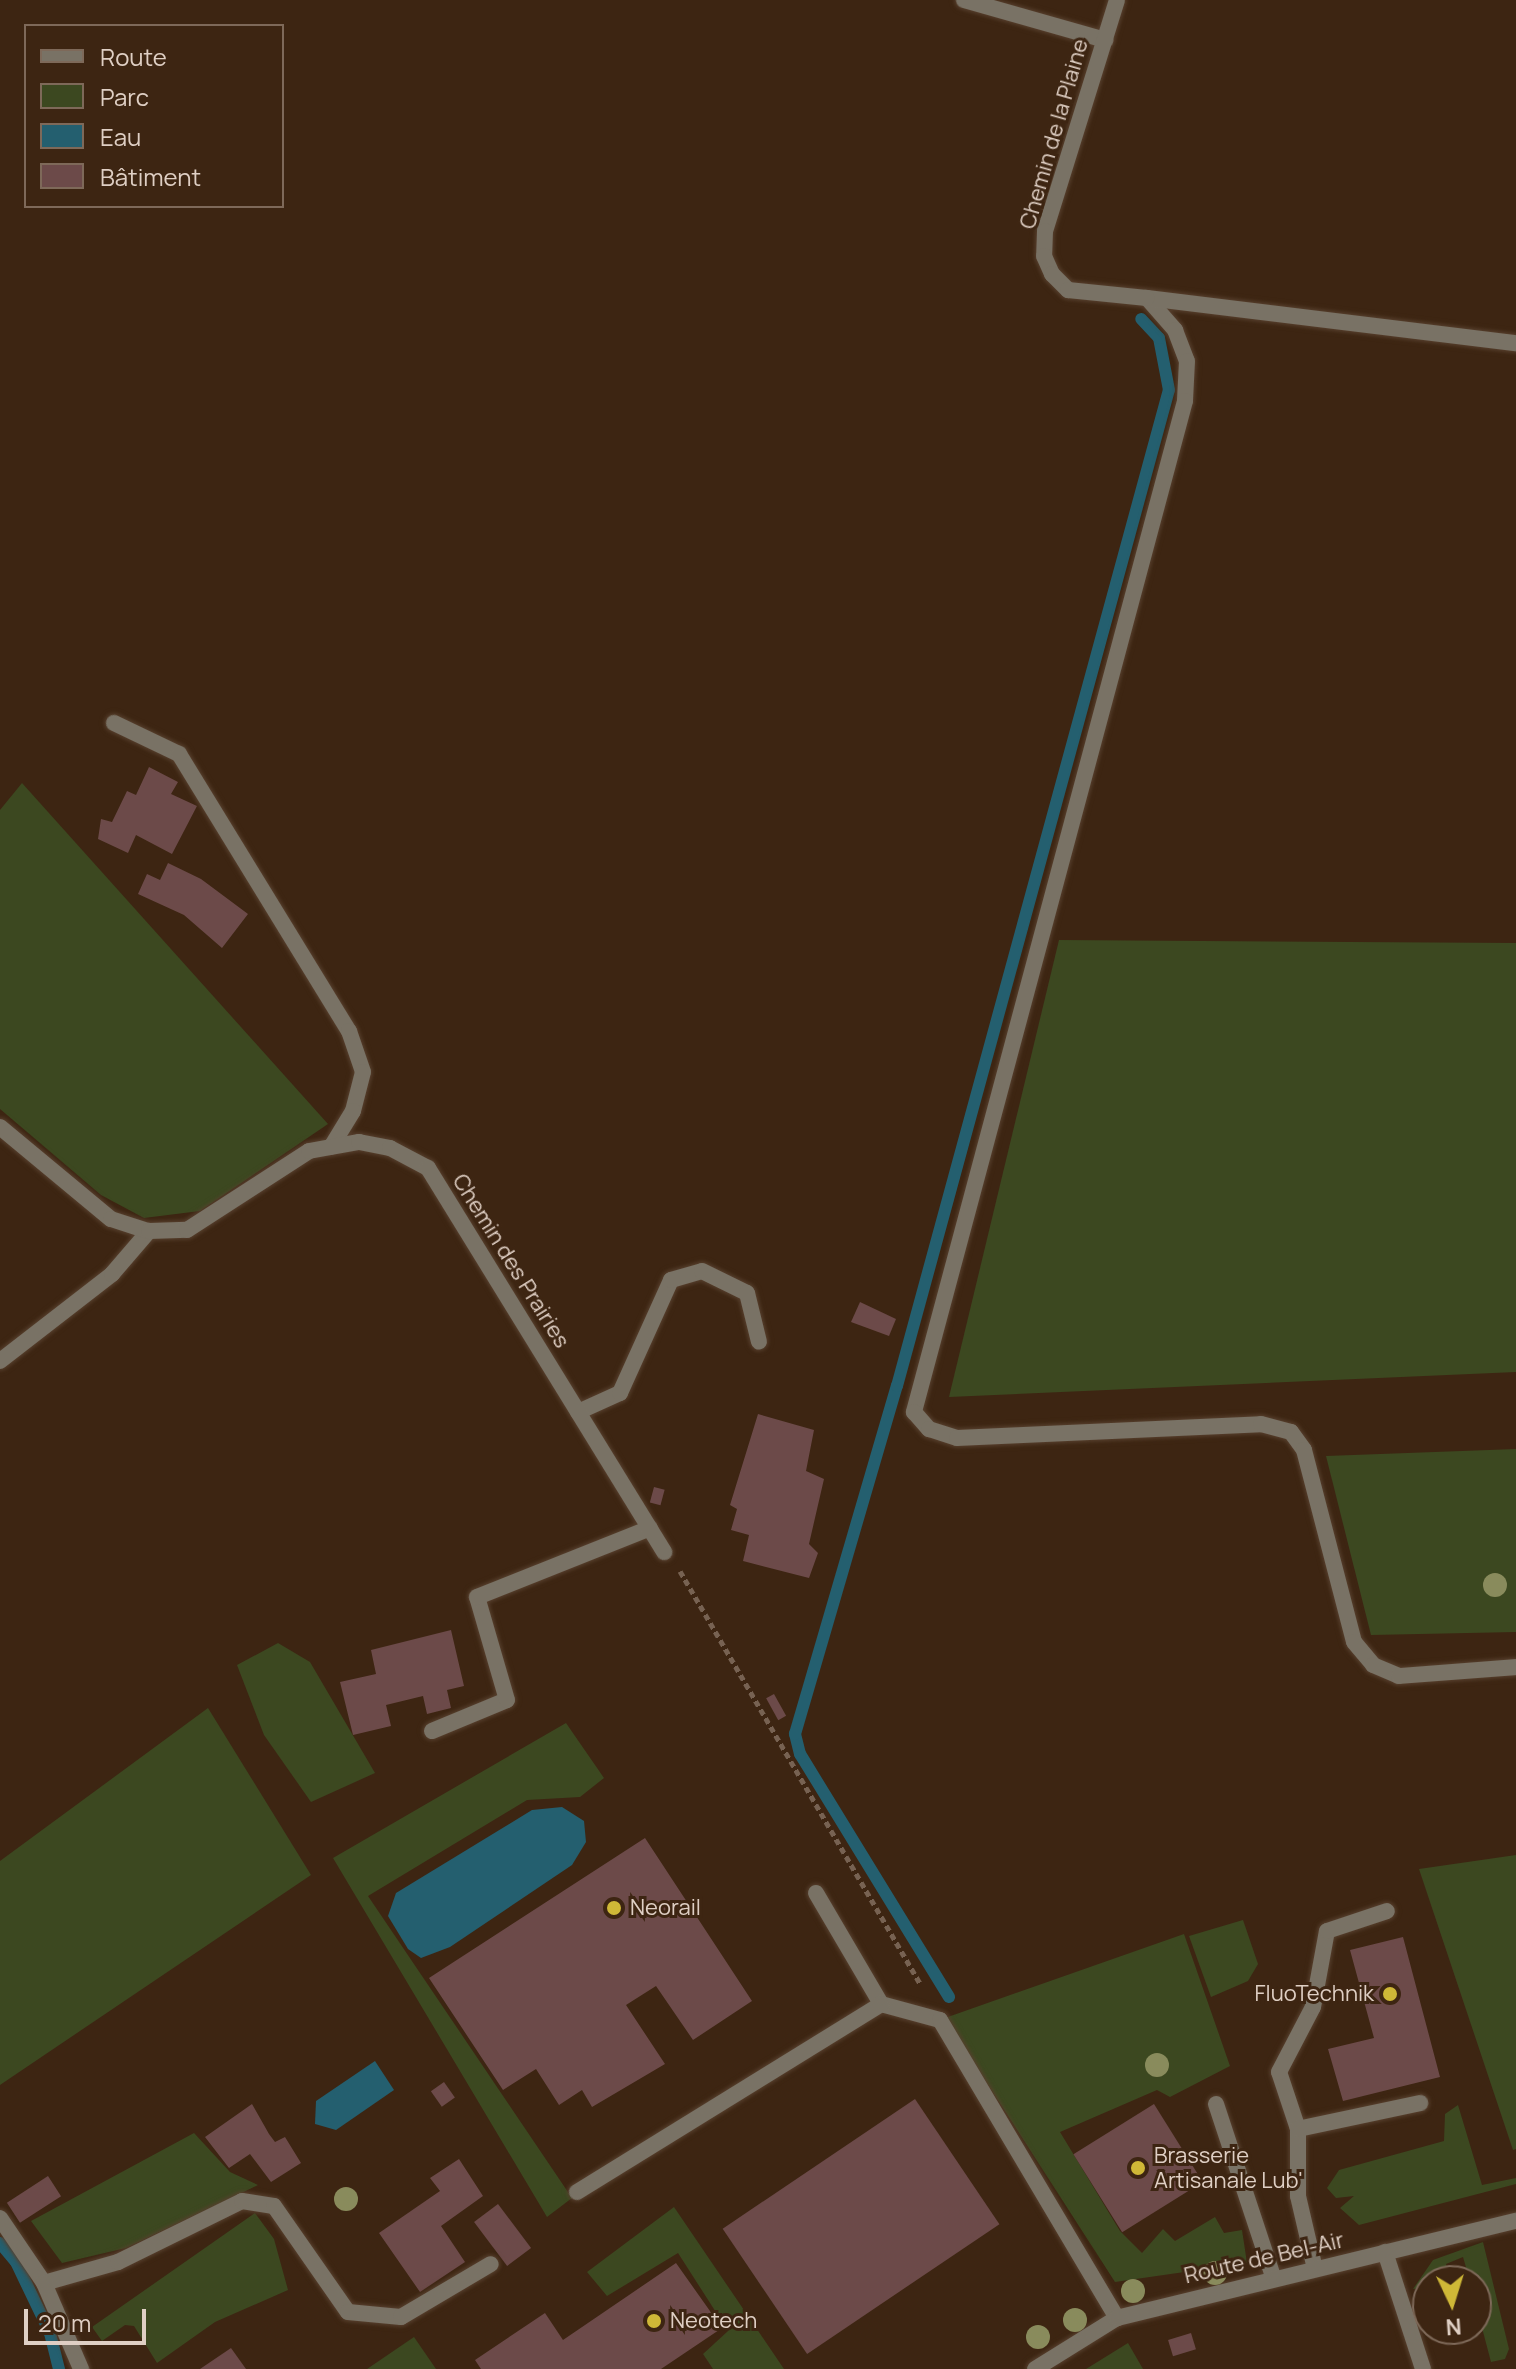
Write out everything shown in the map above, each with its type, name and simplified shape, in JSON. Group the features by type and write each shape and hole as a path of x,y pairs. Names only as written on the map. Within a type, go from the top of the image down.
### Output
{"street":[{"path":"964,0 1105,40"},
{"name":"Chemin de la Plaine","path":"1117,0 1045,231 1044,256 1052,274 1068,290 1147,298"},
{"path":"1147,298 1516,343"},
{"path":"1147,298 1179,340 1187,361 1185,401 914,1412 929,1429 957,1438 1261,1424 1291,1432 1304,1450 1354,1642 1373,1665 1399,1676 1516,1667"},
{"path":"114,723 179,754 349,1031 363,1072 353,1111 331,1147"},
{"name":"Chemin des Prairies","path":"2,1132 111,1219 149,1231 187,1230 309,1151 359,1142 390,1148 428,1168 664,1552"},
{"path":"0,1361 112,1274 149,1231"},
{"path":"578,1412 620,1393 671,1280 702,1271 747,1293 759,1342"},
{"path":"432,1731 507,1700 477,1597 650,1528"},
{"path":"816,1893 881,2004 940,2020 1117,2318"},
{"path":"1315,2269 1298,2196 1298,2129 1279,2072 1313,2007 1327,1931 1387,1911"},
{"path":"577,2192 881,2004"},
{"path":"1298,2129 1420,2103"},
{"path":"1216,2104 1274,2279"},
{"path":"44,2283 118,2262 242,2201 274,2206 348,2312 401,2317 491,2264"},
{"path":"0,2218 44,2283 73,2339 81,2369"},
{"name":"Route de Bel-Air","path":"1035,2369 1117,2318 1516,2221"},
{"path":"1385,2252 1423,2369"}],"path":[{"path":"664,1552 691,1585 940,2020"}],"green space":[{"path":"22,783 328,1124 200,1211 144,1218 101,1195 0,1109 0,810"},
{"path":"1059,940 1516,943 1516,1372 949,1397"},
{"path":"1516,1449 1516,1632 1371,1635 1326,1456"},
{"path":"278,1643 310,1662 375,1773 311,1802 264,1735 237,1665"},
{"path":"208,1708 311,1875 0,2085 0,1861"},
{"path":"566,1723 604,1778 580,1797 527,1800 368,1896 572,2198 547,2217 333,1858"},
{"path":"1516,1855 1516,2149 1513,2150 1419,1869"},
{"path":"1243,1920 1258,1964 1248,1981 1211,1997 1189,1936"},
{"path":"1184,1934 1230,2066 1170,2097 1157,2090 1060,2132 1120,2231 1142,2253 1163,2229 1175,2241 1215,2217 1224,2233 1242,2230 1247,2263 1115,2282 945,2018"},
{"path":"1458,2105 1482,2185 1516,2178 1516,2184 1359,2225 1340,2208 1354,2196 1336,2198 1327,2188 1339,2170 1444,2141 1445,2114"},
{"path":"194,2133 230,2172 258,2185 126,2248 62,2263 31,2221"},
{"path":"674,2207 784,2369 713,2369 703,2354 728,2331 678,2253 607,2296 587,2272"},
{"path":"255,2213 274,2239 288,2290 215,2322 157,2363 134,2326 125,2325 102,2341 92,2327"},
{"path":"1483,2242 1489,2265 1465,2265 1463,2257 1446,2265 1430,2265 1433,2260"},
{"path":"1492,2279 1509,2349 1505,2359 1491,2362 1487,2345 1492,2345"},
{"path":"414,2337 436,2369 367,2369"},
{"path":"1128,2343 1143,2369 1086,2369"}],"water":[{"path":"562,1807 584,1821 586,1842 572,1865 450,1947 421,1958 408,1949 388,1916 396,1893 532,1810"},
{"path":"375,2061 394,2090 336,2130 315,2124 316,2101"}],"building":[{"path":"149,767 178,782 171,794 197,806 172,854 136,835 128,853 98,839 101,819 112,822 127,791 136,795"},
{"path":"168,863 201,879 248,914 222,948 184,915 138,894 147,874 160,880"},
{"path":"860,1302 896,1319 889,1336 851,1322"},
{"path":"758,1414 814,1430 806,1471 824,1479 809,1544 818,1553 809,1578 743,1561 749,1535 731,1530 737,1509 730,1505"},
{"path":"654,1487 665,1490 660,1505 650,1502"},
{"path":"451,1630 464,1686 447,1690 451,1708 427,1714 423,1696 386,1705 391,1726 353,1735 340,1682 376,1674 371,1650"},
{"path":"774,1694 786,1716 778,1720 766,1698"},
{"name":"Neorail","path":"645,1838 752,2001 693,2040 656,1986 626,2005 665,2064 592,2107 582,2090 559,2105 536,2069 503,2090 429,1978"},
{"name":"FluoTechnik","path":"1403,1937 1440,2077 1343,2101 1328,2049 1374,2038 1350,1950"},
{"path":"444,2082 455,2098 442,2107 431,2091"},
{"path":"915,2099 999,2224 807,2354 723,2229"},
{"path":"252,2104 275,2142 285,2137 301,2163 271,2182 250,2154 229,2168 205,2137"},
{"name":"Brasserie Artisanale Lub'","path":"1154,2104 1203,2182 1122,2232 1073,2154"},
{"path":"459,2159 483,2196 441,2226 465,2262 420,2292 379,2233 440,2191 430,2178"},
{"path":"48,2176 61,2196 20,2223 7,2203"},
{"path":"498,2204 531,2248 507,2266 474,2222"},
{"name":"Neotech","path":"676,2263 722,2328 661,2369 481,2369 475,2360 545,2313 563,2340"},
{"path":"1191,2333 1196,2349 1173,2356 1168,2340"},
{"path":"231,2348 246,2369 200,2369"}],"waterway":[{"path":"949,1997 800,1754 795,1734 897,1386 1169,390 1159,338 1141,319"},
{"path":"0,2243 16,2262 50,2333 59,2369"}],"place":[{"name":"Neorail","path":"614,1908"},
{"name":"FluoTechnik","path":"1390,1994"},
{"name":"Brasserie Artisanale Lub'","path":"1138,2168"},
{"name":"Neotech","path":"654,2321"}]}
